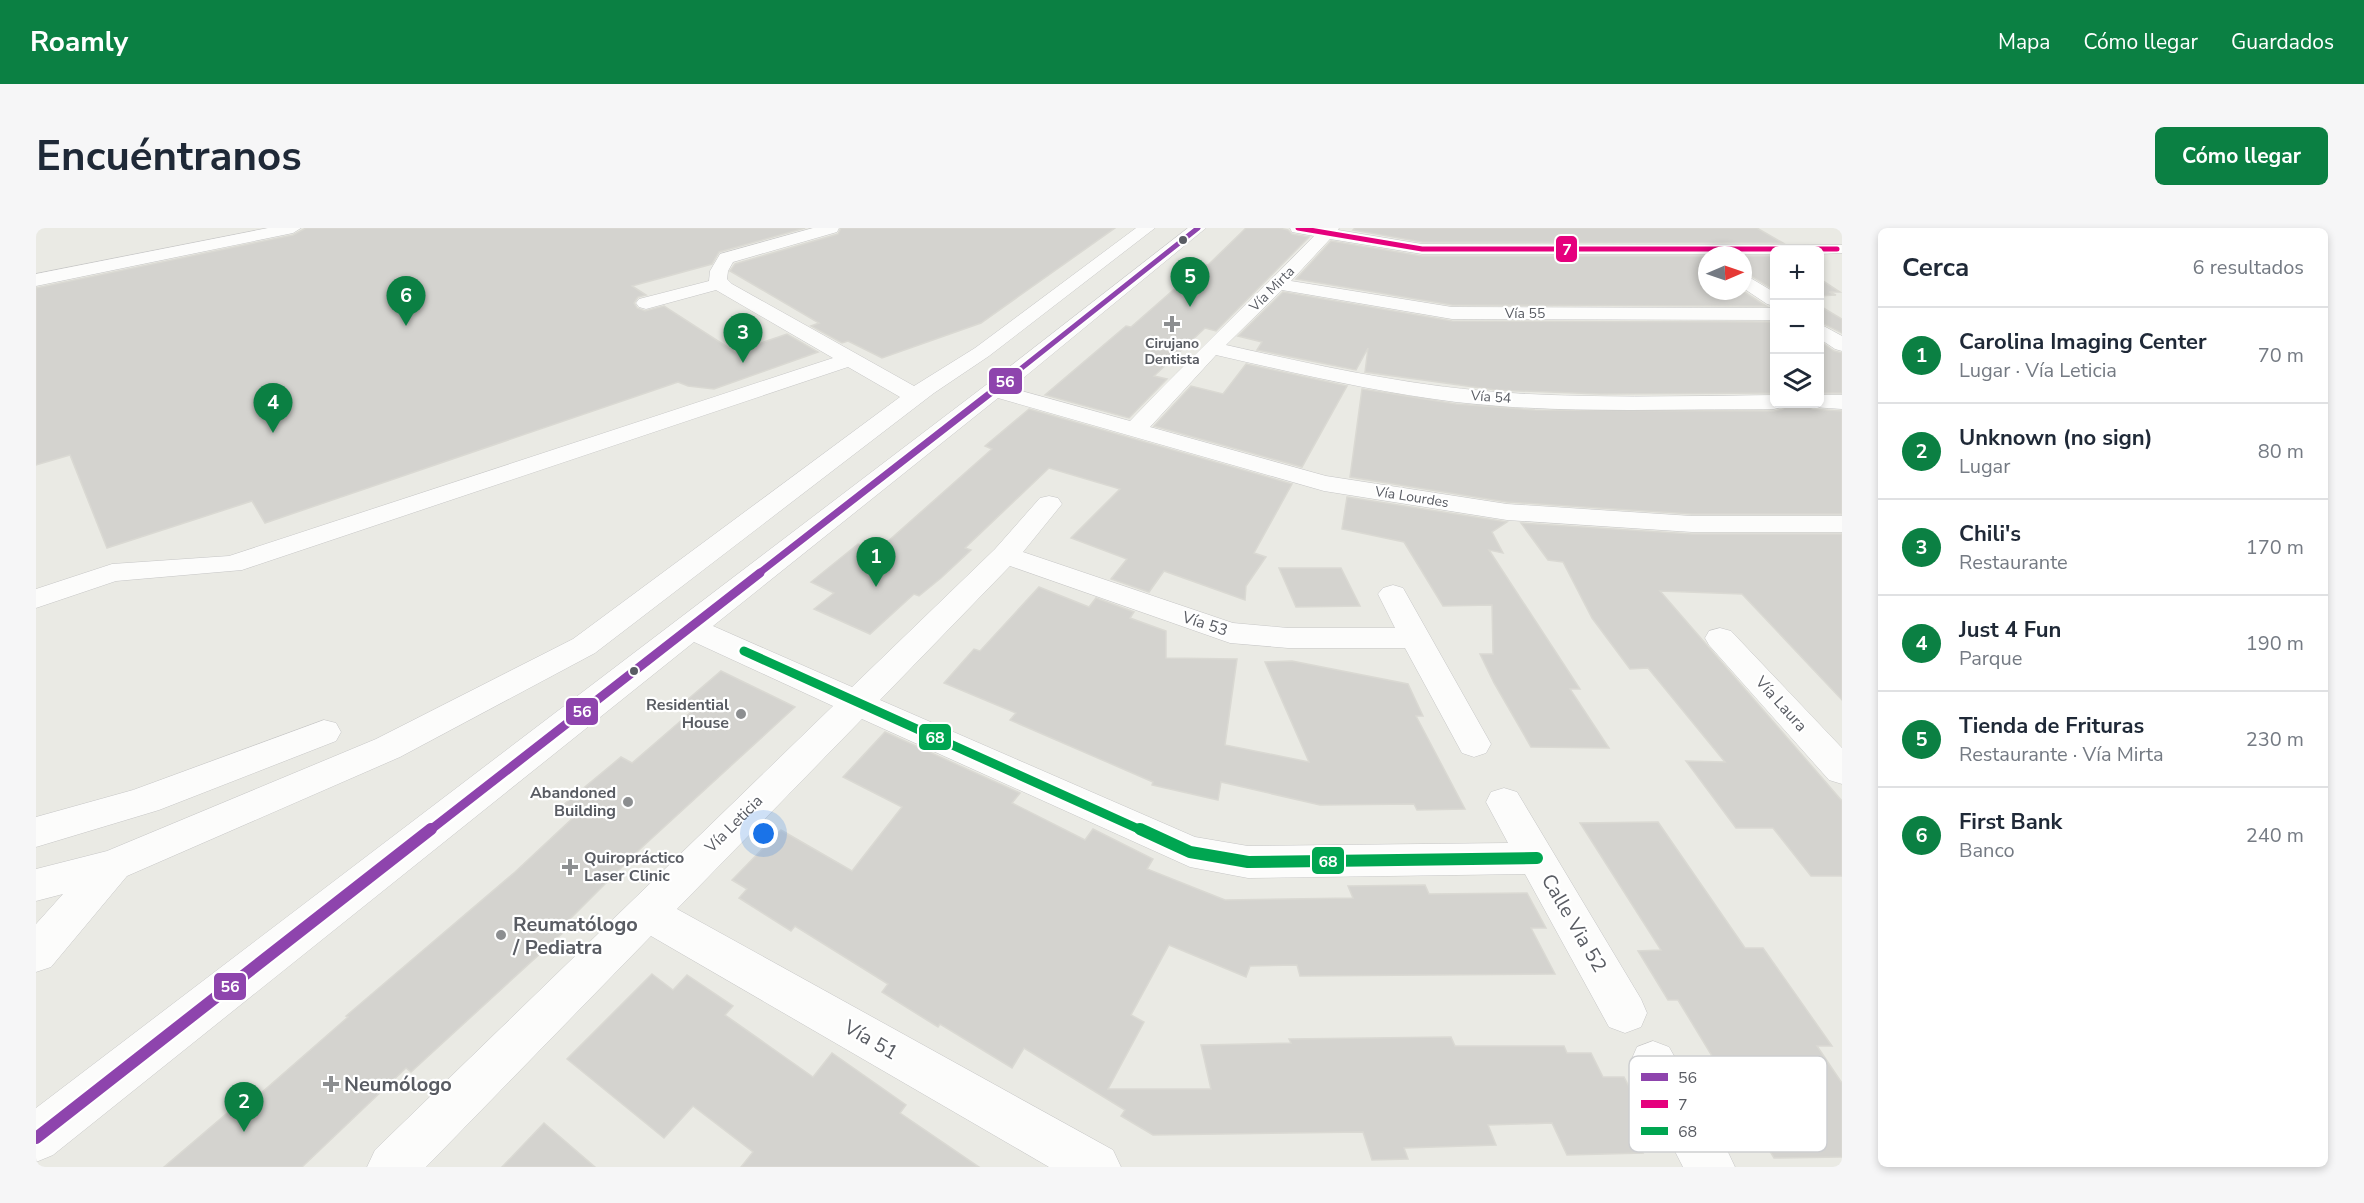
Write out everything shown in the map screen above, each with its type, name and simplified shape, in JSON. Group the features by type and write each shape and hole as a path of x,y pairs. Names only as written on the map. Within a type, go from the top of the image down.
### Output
{"street":[{"path":"36,280 293,228"},
{"path":"831,228 726,258 718,271 718,280 726,288 915,396"},
{"path":"36,885 113,866 387,748 584,646 915,396 982,352 1147,228"},
{"path":"36,1138 1198,228"},
{"path":"1298,228 1328,231 1422,249 1839,251"},
{"name":"Vía Mirta","path":"1134,429 1328,231"},
{"path":"1808,233 1839,251"},
{"path":"646,303 721,283"},
{"name":"Vía 55","path":"1278,284 1452,313 1770,315"},
{"path":"1752,285 1770,297"},
{"path":"1824,333 1842,345"},
{"name":"Vía 54","path":"1211,348 1354,380 1457,395 1551,402 1770,402"},
{"path":"36,599 112,573 232,564 583,450 850,359"},
{"name":"Vía Lourdes","path":"994,390 1324,483 1507,512 1692,524 1842,524"},
{"path":"1824,402 1842,402"},
{"name":"Vía Leticia","path":"392,1167 856,701 1005,555 1049,504"},
{"name":"Vía 53","path":"1005,555 1230,633 1288,638 1415,639"},
{"path":"1393,594 1415,639 1474,744"},
{"path":"688,627 1190,852 1248,862 1537,858"},
{"name":"Vía Laura","path":"1720,638 1842,771"},
{"path":"36,832 74,824 187,785 324,732"},
{"name":"Calle Via 52","path":"1504,802 1625,1013"},
{"path":"36,954 113,866"},
{"name":"Vía 51","path":"646,912 1096,1167"},
{"path":"1702,1152 1710,1167"}],"building":[{"path":"306,228 805,228 719,252 712,264 632,286 646,295 638,297 634,303 637,308 645,311 664,306 735,352 787,334 818,352 714,389 688,386 678,382 265,523 252,501 107,548 70,455 36,465 36,288 293,235"},
{"path":"841,228 1115,228 981,323 882,358 848,341 842,343 811,326 819,323 730,271 735,264 838,234"},
{"path":"1246,228 1279,228 1288,230 1292,234 1309,237 1216,331 1205,328 1154,376 1167,379 1129,418 1045,395 1126,326 1131,327 1203,264 1208,265"},
{"path":"1355,228 1757,228 1783,243 1422,242 1353,230"},
{"path":"1331,241 1422,256 1698,256 1698,300 1752,300 1752,297 1766,306 1452,305 1296,279"},
{"path":"1752,256 1770,256 1770,288 1752,276"},
{"path":"1824,282 1840,292 1829,292 1836,295 1824,296"},
{"path":"1283,292 1452,321 1770,322 1770,393 1600,394 1496,390 1365,372 1368,348 1356,370 1257,350 1262,342 1238,336"},
{"path":"1824,308 1842,319 1842,333 1824,324"},
{"path":"1824,344 1834,351 1842,353 1842,393 1824,393"},
{"path":"1246,364 1347,386 1302,467 1154,426 1191,386 1223,394"},
{"path":"1362,389 1456,404 1535,410 1774,411 1784,408 1811,408 1842,411 1842,514 1692,514 1507,502 1350,477"},
{"path":"1029,409 1292,484 1254,553 1266,557 1246,586 1245,600 1164,571 1149,592 1111,579 1127,559 1071,538 1120,489 1049,468 965,548 971,550 941,578 919,596 914,594 870,634 814,609 834,593 811,582 858,544 877,551 992,449 985,446"},
{"path":"1347,497 1507,522 1492,532 1503,553 1489,550 1580,689 1570,689 1609,748 1531,747 1480,654 1493,654 1492,605 1443,606 1404,542 1342,529"},
{"path":"1521,523 1692,534 1842,534 1842,700 1742,594 1660,591 1842,801 1842,876 1811,876 1773,828 1736,828 1686,761 1725,762 1648,668 1630,669 1592,618 1563,562 1548,560"},
{"path":"1279,568 1341,568 1360,606 1296,607"},
{"path":"1039,587 1089,607 1096,598 1134,612 1130,618 1166,631 1166,658 1237,659 1225,745 1309,762 1265,662 1292,661 1408,684 1423,716 1416,716 1465,809 1417,810 1414,804 1320,805 1221,782 1218,800 1152,785 1153,782 1010,720 1016,713 944,683 974,649 980,651"},
{"path":"721,671 795,707 639,850 563,926 567,929 411,1072 406,1068 302,1167 164,1167 246,1097 251,1102 348,1017 346,1016 515,872 576,815 562,806 621,757 632,763 691,712 680,706"},
{"path":"885,732 1020,793 1012,803 1085,840 1093,829 1153,859 1147,869 1225,900 1353,898 1348,886 1425,885 1429,894 1527,893 1546,928 1531,928 1555,974 1300,976 1297,965 1250,966 1246,977 1169,945 1131,1015 1144,1022 1108,1089 1211,1089 1201,1045 1291,1043 1289,1039 1451,1037 1455,1046 1564,1046 1567,1053 1591,1053 1603,1077 1624,1077 1629,1087 1629,1152 1643,1153 1567,1155 1552,1123 1488,1125 1496,1145 1404,1148 1408,1159 1372,1160 1363,1132 1153,1135 1121,1116 1125,1110 1024,1048 1012,1068 940,1024 938,1027 882,992 888,984 795,926 791,931 739,898 747,889 732,880 781,830 852,871 902,807 843,777"},
{"path":"1658,822 1745,948 1763,948 1832,1046 1817,1046 1824,1056 1712,1056 1678,1000 1668,1000 1638,951 1661,950 1580,823"},
{"path":"652,974 673,990 687,975 733,1006 725,1015 813,1077 832,1053 906,1105 900,1113 979,1167 741,1167 753,1152 693,1106 664,1138 567,1059"},
{"path":"1827,1061 1842,1083 1842,1157 1774,1158 1770,1152 1827,1152"},
{"path":"544,1123 595,1167 502,1167"}],"transit line":[{"name":"56","path":"36,1138 1198,228"},
{"name":"7","path":"1298,228 1422,249 1837,249"},
{"name":"68","path":"744,651 1190,852 1248,862 1537,858"}],"place":[{"name":"Tienda de Frituras","path":"1190,307"},
{"name":"Cirujano Dentista","path":"1172,324"},
{"name":"First Bank","path":"406,326"},
{"name":"Chili's","path":"743,363"},
{"name":"Just 4 Fun","path":"273,433"},
{"name":"Carolina Imaging Center","path":"876,587"},
{"name":"Residential House","path":"741,714"},
{"name":"Abandoned Building","path":"628,802"},
{"name":"Quiropráctico Laser Clinic","path":"570,867"},
{"name":"Reumatólogo / Pediatra","path":"501,935"},
{"name":"Neumólogo","path":"331,1084"},
{"name":"Unknown (no sign)","path":"244,1132"}]}
